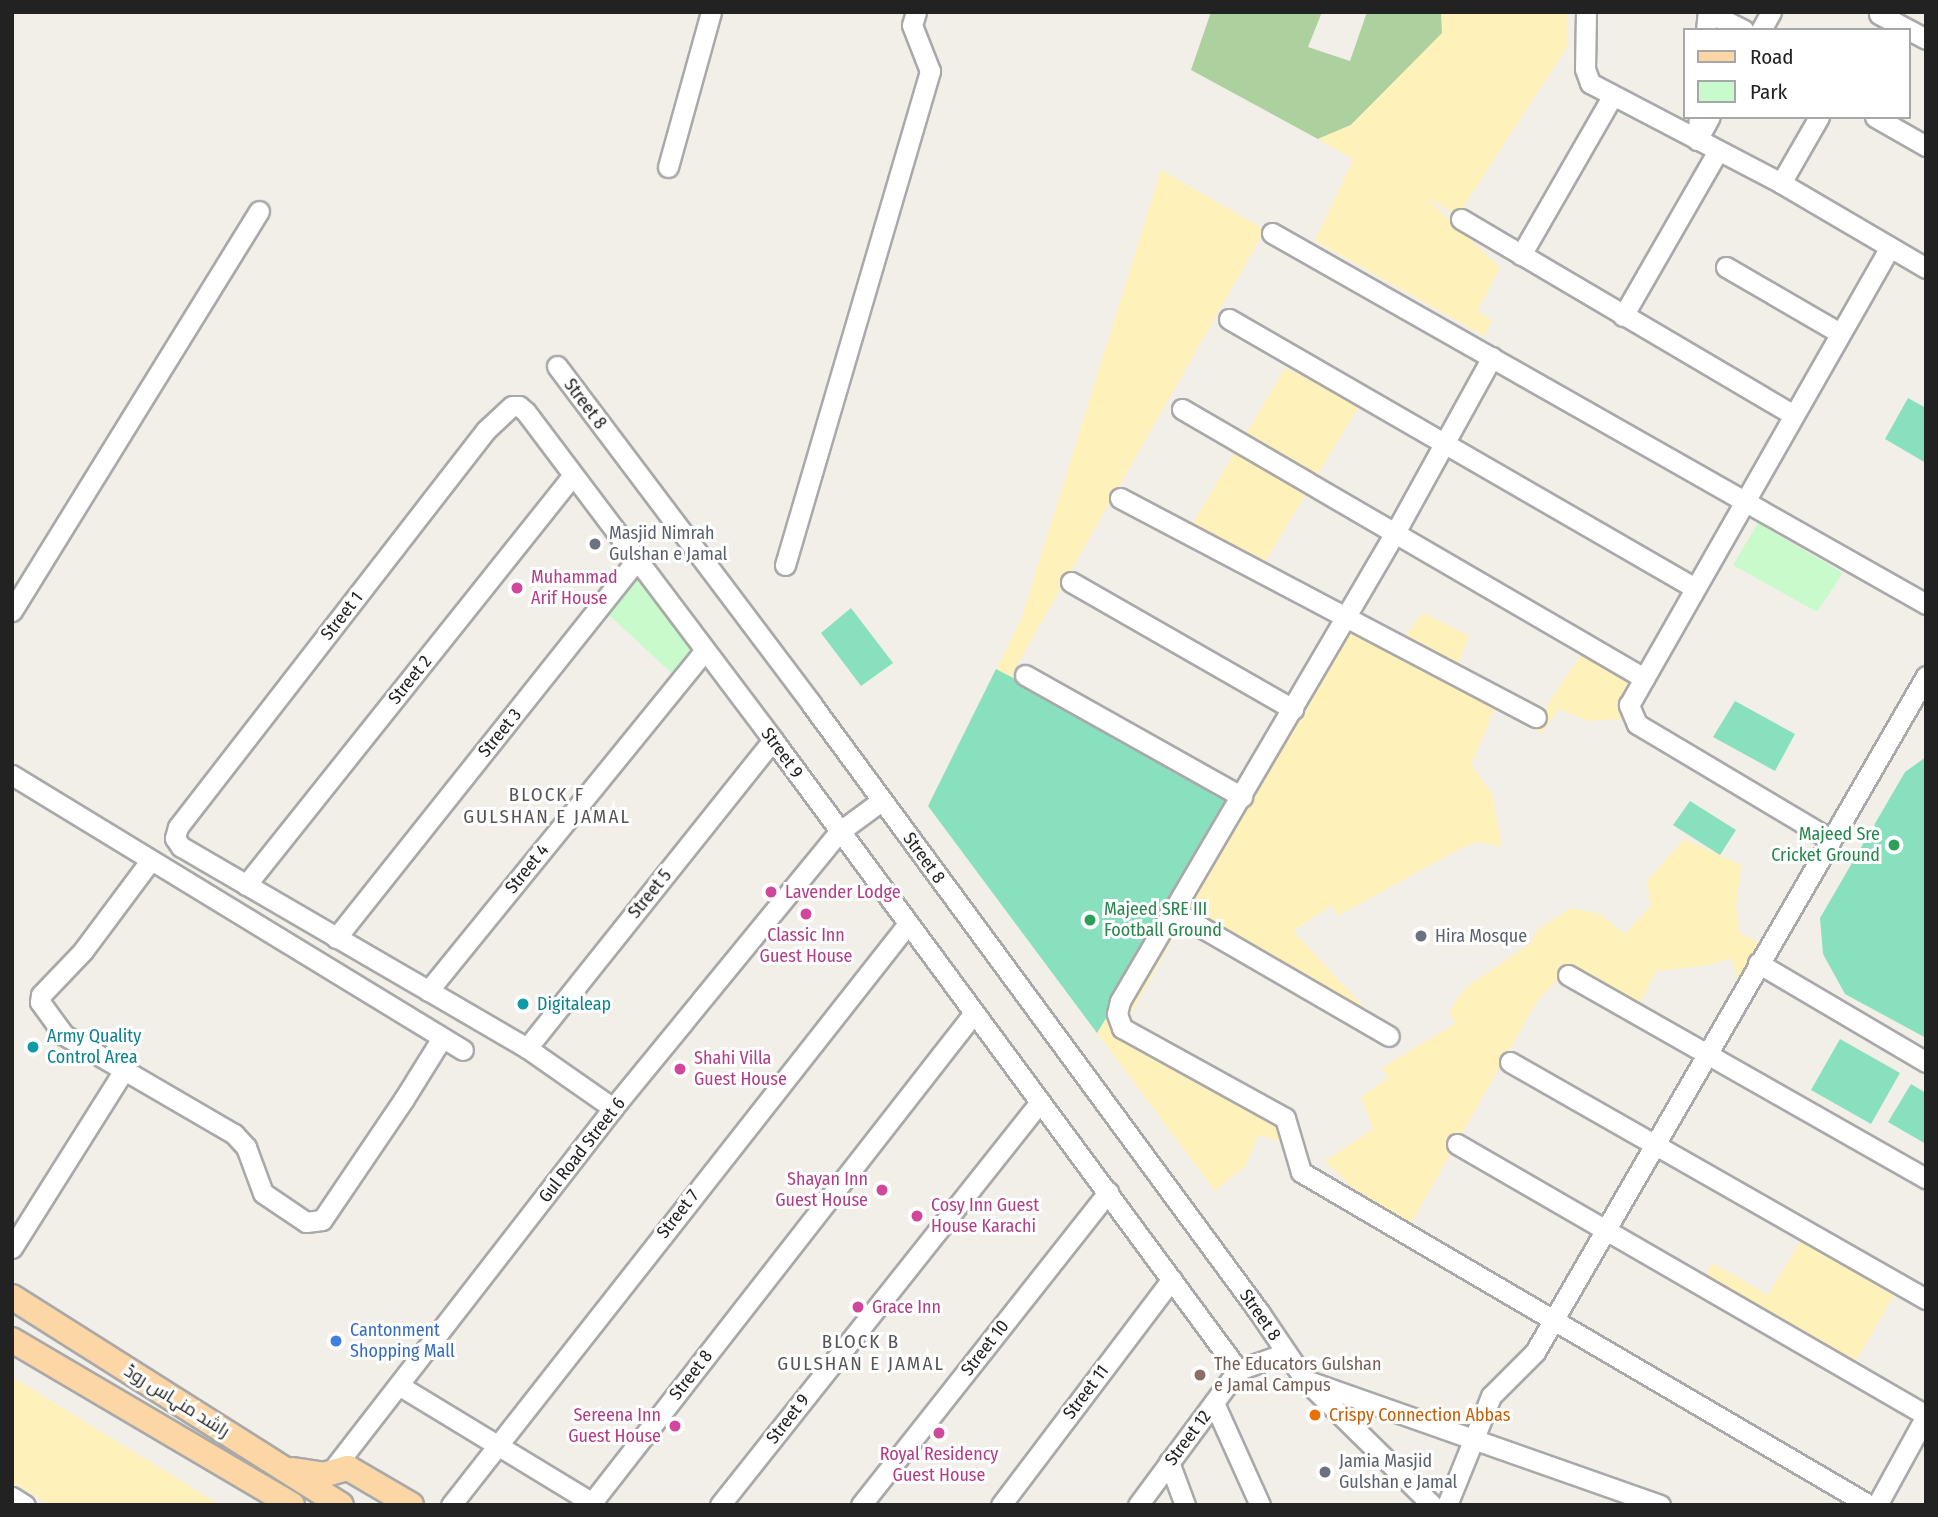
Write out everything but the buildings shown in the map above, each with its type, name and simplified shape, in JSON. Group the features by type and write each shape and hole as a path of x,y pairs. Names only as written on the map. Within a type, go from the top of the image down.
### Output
{"main road":[{"name":"راشد منہاس روڈ","path":"12,1297 341,1505"},
{"name":"راشد منہاس روڈ","path":"12,1340 292,1505"},
{"path":"285,1469 323,1475 348,1468 411,1505"}],"street":[{"path":"667,167 711,12"},
{"path":"785,565 930,71 912,25 916,12"},
{"path":"1586,12 1585,69 1590,83 1612,97 1781,183 1926,268"},
{"path":"1706,28 1708,12 1740,28"},
{"path":"1762,28 1771,12"},
{"path":"1877,19 1899,28"},
{"path":"1521,255 1612,97"},
{"path":"1697,140 1699,119"},
{"path":"1697,140 1709,119"},
{"path":"1781,183 1818,119"},
{"path":"1879,119 1926,146"},
{"path":"1623,316 1718,151"},
{"path":"12,611 259,211"},
{"path":"1461,219 1794,415"},
{"path":"1272,233 1926,604"},
{"path":"1830,839 1637,724 1629,705 1890,247"},
{"path":"1727,267 1840,332"},
{"path":"1229,319 1695,589"},
{"path":"1492,357 1346,618 1175,912 1120,1001 1117,1014 1122,1028 1285,1118 1301,1172 1869,1505"},
{"name":"Street 8","path":"557,366 1259,1312 1305,1380 1432,1505"},
{"name":"Street 1","path":"246,885 181,847 176,838 178,827 486,430 512,406 519,406"},
{"name":"Street 9","path":"519,406 773,740 1238,1370"},
{"path":"1182,410 1396,531 1644,678"},
{"name":"Street 2","path":"246,885 573,475"},
{"path":"1121,498 1536,716"},
{"name":"Street 3","path":"336,938 637,560"},
{"path":"1071,582 1293,709"},
{"name":"Street 4","path":"428,991 705,650"},
{"path":"1025,675 1241,797"},
{"path":"1447,1505 1491,1396 1535,1352 1706,1052 1926,676"},
{"name":"Street 5","path":"527,1048 773,740"},
{"path":"12,775 149,862 463,1051"},
{"name":"Gul Road Street 6","path":"330,1473 613,1108 839,832 881,801"},
{"path":"149,862 83,951 41,995 40,1002 64,1035 234,1134 246,1147 263,1193 306,1222 322,1220 404,1100 442,1038"},
{"path":"246,885 527,1048 613,1108"},
{"path":"1175,912 1389,1035"},
{"name":"Street 7","path":"451,1505 496,1444 907,925"},
{"path":"1758,963 1926,1062"},
{"path":"1567,975 1926,1178"},
{"name":"Street 8","path":"592,1504 973,1014"},
{"path":"1510,1062 1655,1142 1926,1299"},
{"path":"12,1248 124,1070"},
{"name":"Street 9","path":"720,1505 1040,1102"},
{"path":"1457,1144 1926,1416 1877,1505"},
{"name":"Street 10","path":"861,1505 1108,1192"},
{"name":"Street 11","path":"1001,1505 1172,1279"},
{"path":"1238,1370 1286,1353"},
{"name":"Street 12","path":"1138,1505 1238,1370"},
{"path":"1305,1380 1660,1505"},
{"path":"400,1386 592,1504"},
{"path":"1214,1403 1260,1505"},
{"path":"1169,1462 1185,1505"},
{"path":"12,1497 25,1505"}],"green space":[{"path":"1211,12 1322,12 1308,47 1350,61 1367,12 1441,12 1443,33 1351,125 1318,139 1191,70"},
{"path":"1908,398 1926,408 1926,463 1885,439"},
{"path":"1758,523 1843,573 1817,612 1733,565"},
{"path":"643,572 705,650 680,681 609,615"},
{"path":"851,608 893,663 861,686 821,633"},
{"name":"Majeed SRE III Football Ground","path":"996,669 1242,797 1097,1033 928,806"},
{"path":"1735,701 1795,734 1775,771 1713,737"},
{"name":"Majeed Sre Cricket Ground","path":"1926,757 1926,1038 1845,994 1823,954 1820,918 1905,772"},
{"path":"1690,801 1736,830 1720,855 1673,825"},
{"path":"1840,1039 1900,1073 1871,1124 1811,1090"},
{"path":"1911,1084 1926,1093 1926,1144 1888,1122"}],"sand":[{"path":"1441,12 1568,12 1567,47 1458,215 1426,198 1500,268 1477,311 1492,320 1484,336 1315,241 1353,159 1318,139 1351,125 1442,33"},
{"path":"1161,170 1265,230 1010,677 1246,807 1360,615 1400,642 1423,613 1469,636 1456,669 1542,713 1591,640 1659,674 1639,710 1623,719 1589,721 1559,709 1542,733 1495,708 1471,764 1492,794 1502,847 1478,842 1461,848 1338,916 1332,905 1293,931 1376,1020 1181,924 1128,1019 1289,1110 1307,1148 1258,1135 1246,1165 1215,1191 928,806 1021,620"},
{"path":"1285,368 1360,404 1263,565 1193,523"},
{"path":"1684,839 1741,865 1736,907 1739,933 1762,944 1738,982 1731,958 1710,965 1656,971 1631,1021 1557,980 1537,1001 1410,1225 1353,1188 1325,1161 1373,1129 1361,1097 1388,1078 1382,1068 1456,1023 1449,1012 1465,988 1531,943 1537,930 1571,908 1600,914 1625,934 1651,905 1647,881"},
{"path":"1803,1237 1896,1292 1854,1364 1705,1277 1712,1263 1768,1295"},
{"path":"12,1377 220,1505 50,1505 12,1482"}],"place":[{"name":"Masjid Nimrah Gulshan e Jamal","path":"595,544"},
{"name":"Muhammad Arif House","path":"517,588"},
{"name":"Majeed Sre Cricket Ground","path":"1894,845"},
{"name":"Lavender Lodge","path":"771,892"},
{"name":"Classic Inn Guest House","path":"806,914"},
{"name":"Majeed SRE III Football Ground","path":"1090,920"},
{"name":"Hira Mosque","path":"1421,936"},
{"name":"Digitaleap","path":"523,1004"},
{"name":"Army Quality Control Area","path":"33,1047"},
{"name":"Shahi Villa Guest House","path":"680,1069"},
{"name":"Shayan Inn Guest House","path":"882,1190"},
{"name":"Cosy Inn Guest House Karachi","path":"917,1216"},
{"name":"Grace Inn","path":"858,1307"},
{"name":"Cantonment Shopping Mall","path":"336,1341"},
{"name":"The Educators Gulshan e Jamal Campus","path":"1200,1375"},
{"name":"Crispy Connection Abbas","path":"1315,1415"},
{"name":"Sereena Inn Guest House","path":"675,1426"},
{"name":"Royal Residency Guest House","path":"939,1433"},
{"name":"Jamia Masjid Gulshan e Jamal","path":"1325,1472"}],"district":[{"name":"BLOCK F GULSHAN E JAMAL","path":"547,806"},
{"name":"BLOCK B GULSHAN E JAMAL","path":"861,1353"}]}
